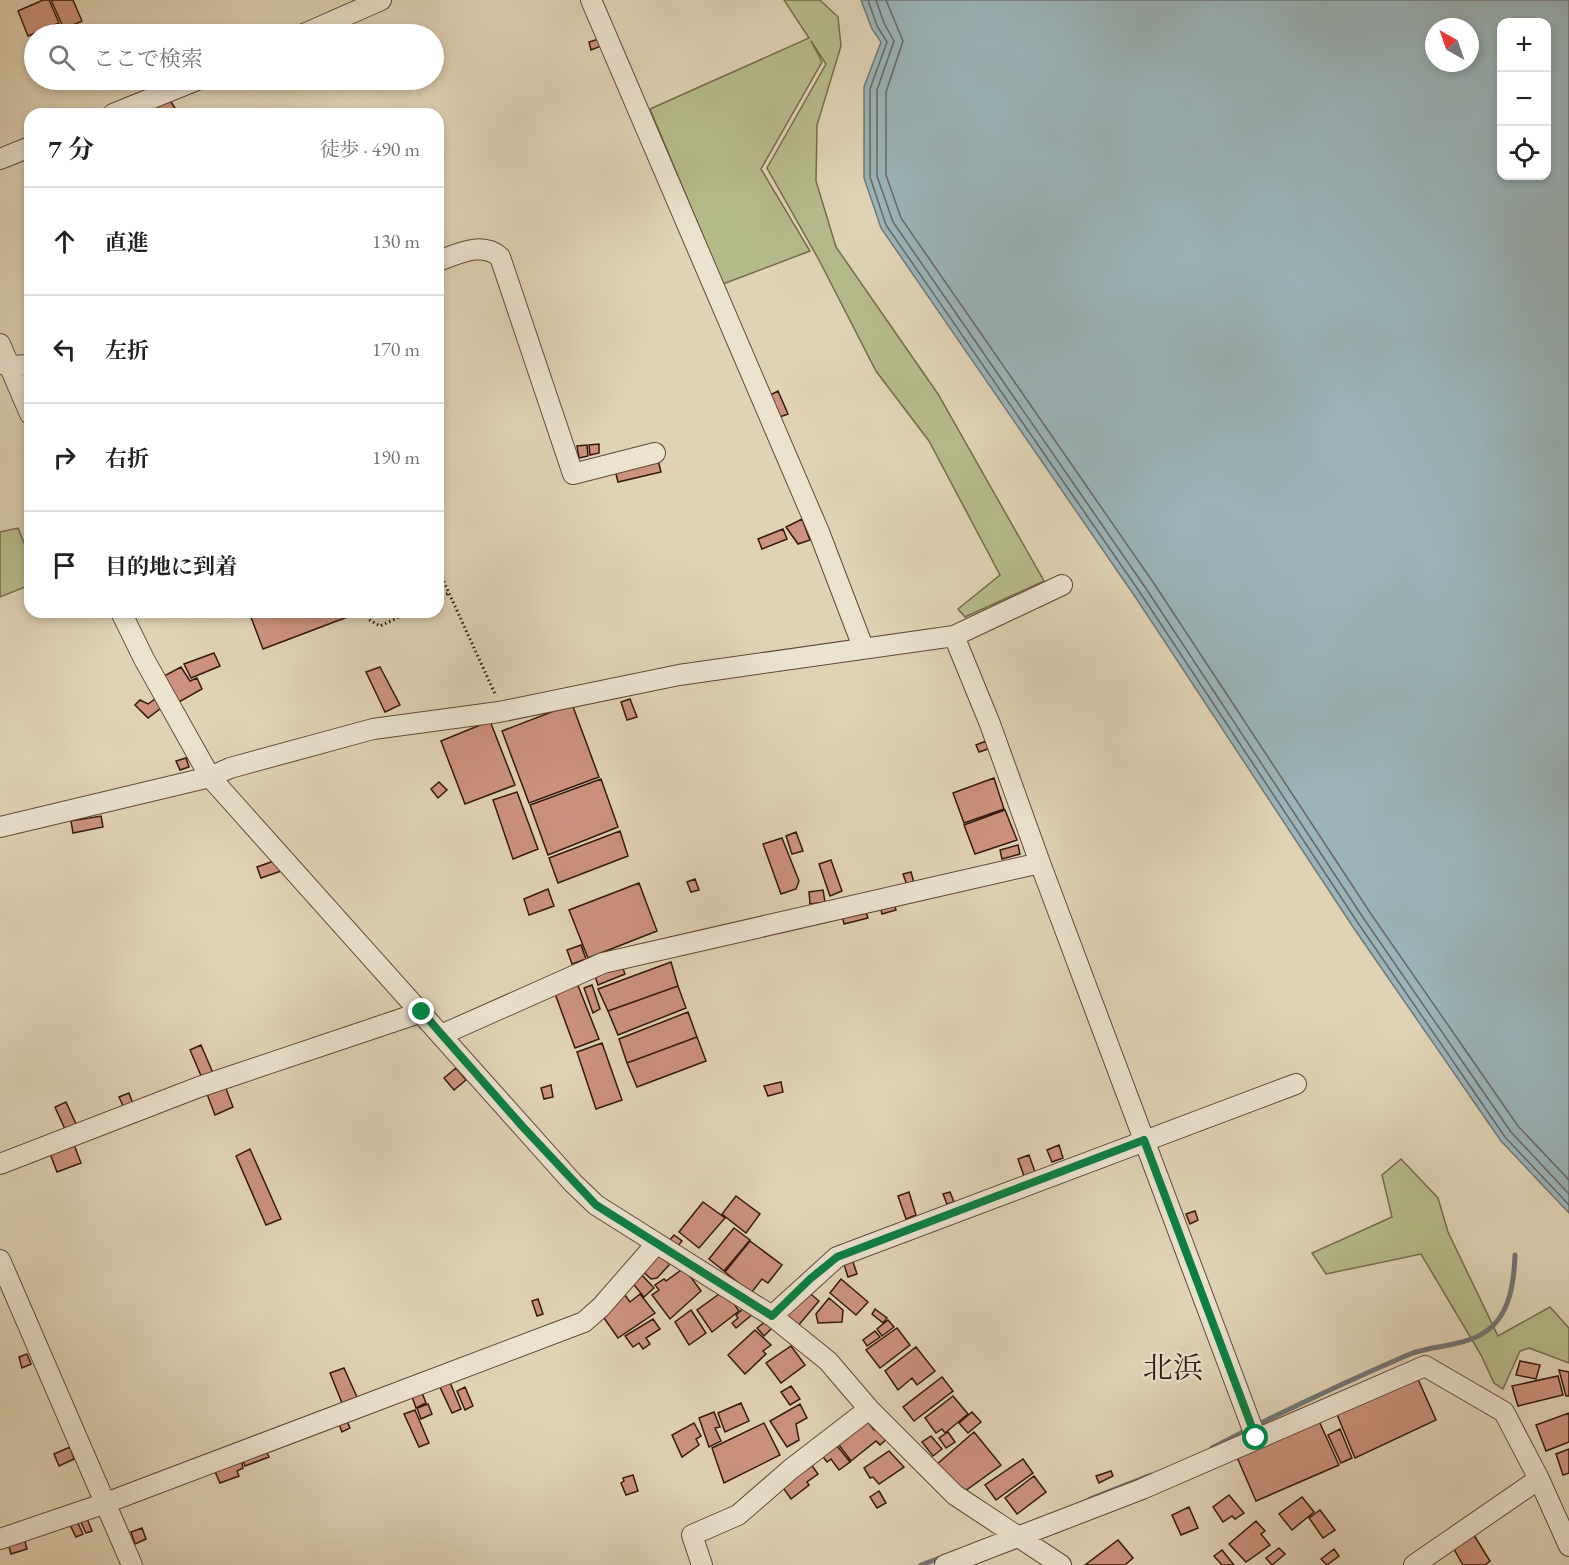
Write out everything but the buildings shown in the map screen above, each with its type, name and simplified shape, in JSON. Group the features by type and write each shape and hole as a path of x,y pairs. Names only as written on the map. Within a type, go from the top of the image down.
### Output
{"street":[{"path":"327,24 381,0"},
{"path":"591,0 819,532 863,647"},
{"path":"128,108 172,90"},
{"path":"0,159 24,149"},
{"path":"444,259 477,249 493,250 500,257 573,474 655,453"},
{"path":"0,344 4,364 24,402"},
{"path":"4,364 24,365"},
{"path":"0,827 210,777 230,768 373,729 499,712 679,675 787,661 863,647 954,636 1062,585"},
{"path":"124,618 144,659 210,777 596,1205 772,1316 828,1361 869,1409 955,1495 1061,1565"},
{"path":"954,636 990,724 1254,1432"},
{"path":"441,1035 603,963 1040,863"},
{"path":"0,1164 200,1088 422,1012"},
{"path":"772,1316 810,1279 837,1257 1296,1084"},
{"path":"0,1539 103,1504 584,1322 601,1307 656,1244"},
{"path":"0,1260 103,1504 132,1565"},
{"path":"945,1565 1011,1532 1142,1489 1254,1432 1425,1366 1504,1412 1539,1479 1569,1546"},
{"path":"702,1565 692,1535 738,1515 791,1469 869,1409"},
{"path":"1414,1565 1539,1479"}],"path":[{"path":"444,582 495,691 499,712"},
{"path":"444,595 449,593"},
{"path":"368,618 380,626 397,618"}],"green space":[{"path":"784,0 820,0 838,17 841,46 817,125 816,181 836,247 938,394 1044,581 965,617 958,609 1000,575 929,441 876,371 819,260 767,168 826,64 811,41 822,62 761,169 810,251 723,284 650,109 809,38"},
{"path":"18,528 24,543 24,587 0,597 0,532"},
{"path":"1401,1159 1438,1198 1448,1232 1498,1336 1550,1307 1569,1328 1569,1363 1529,1348 1520,1351 1503,1389 1494,1383 1481,1355 1421,1254 1326,1274 1312,1253 1392,1217 1382,1175"}],"water":[{"path":"861,0 1569,0 1569,1213 1501,1141 1353,927 1136,598 881,228 864,178 864,87 881,42 872,29"}],"waterway":[{"path":"1212,1448 1310,1399 1410,1354 1458,1343 1485,1332 1500,1317 1509,1298 1515,1255"},
{"path":"1090,1499 1151,1475"},
{"path":"921,1565 945,1556"}],"district":[{"name":"北浜","path":"1173,1368"}],"route":[{"path":"422,1012 573,1183 596,1205 772,1316 810,1279 837,1257 1144,1140 1256,1438"}]}
